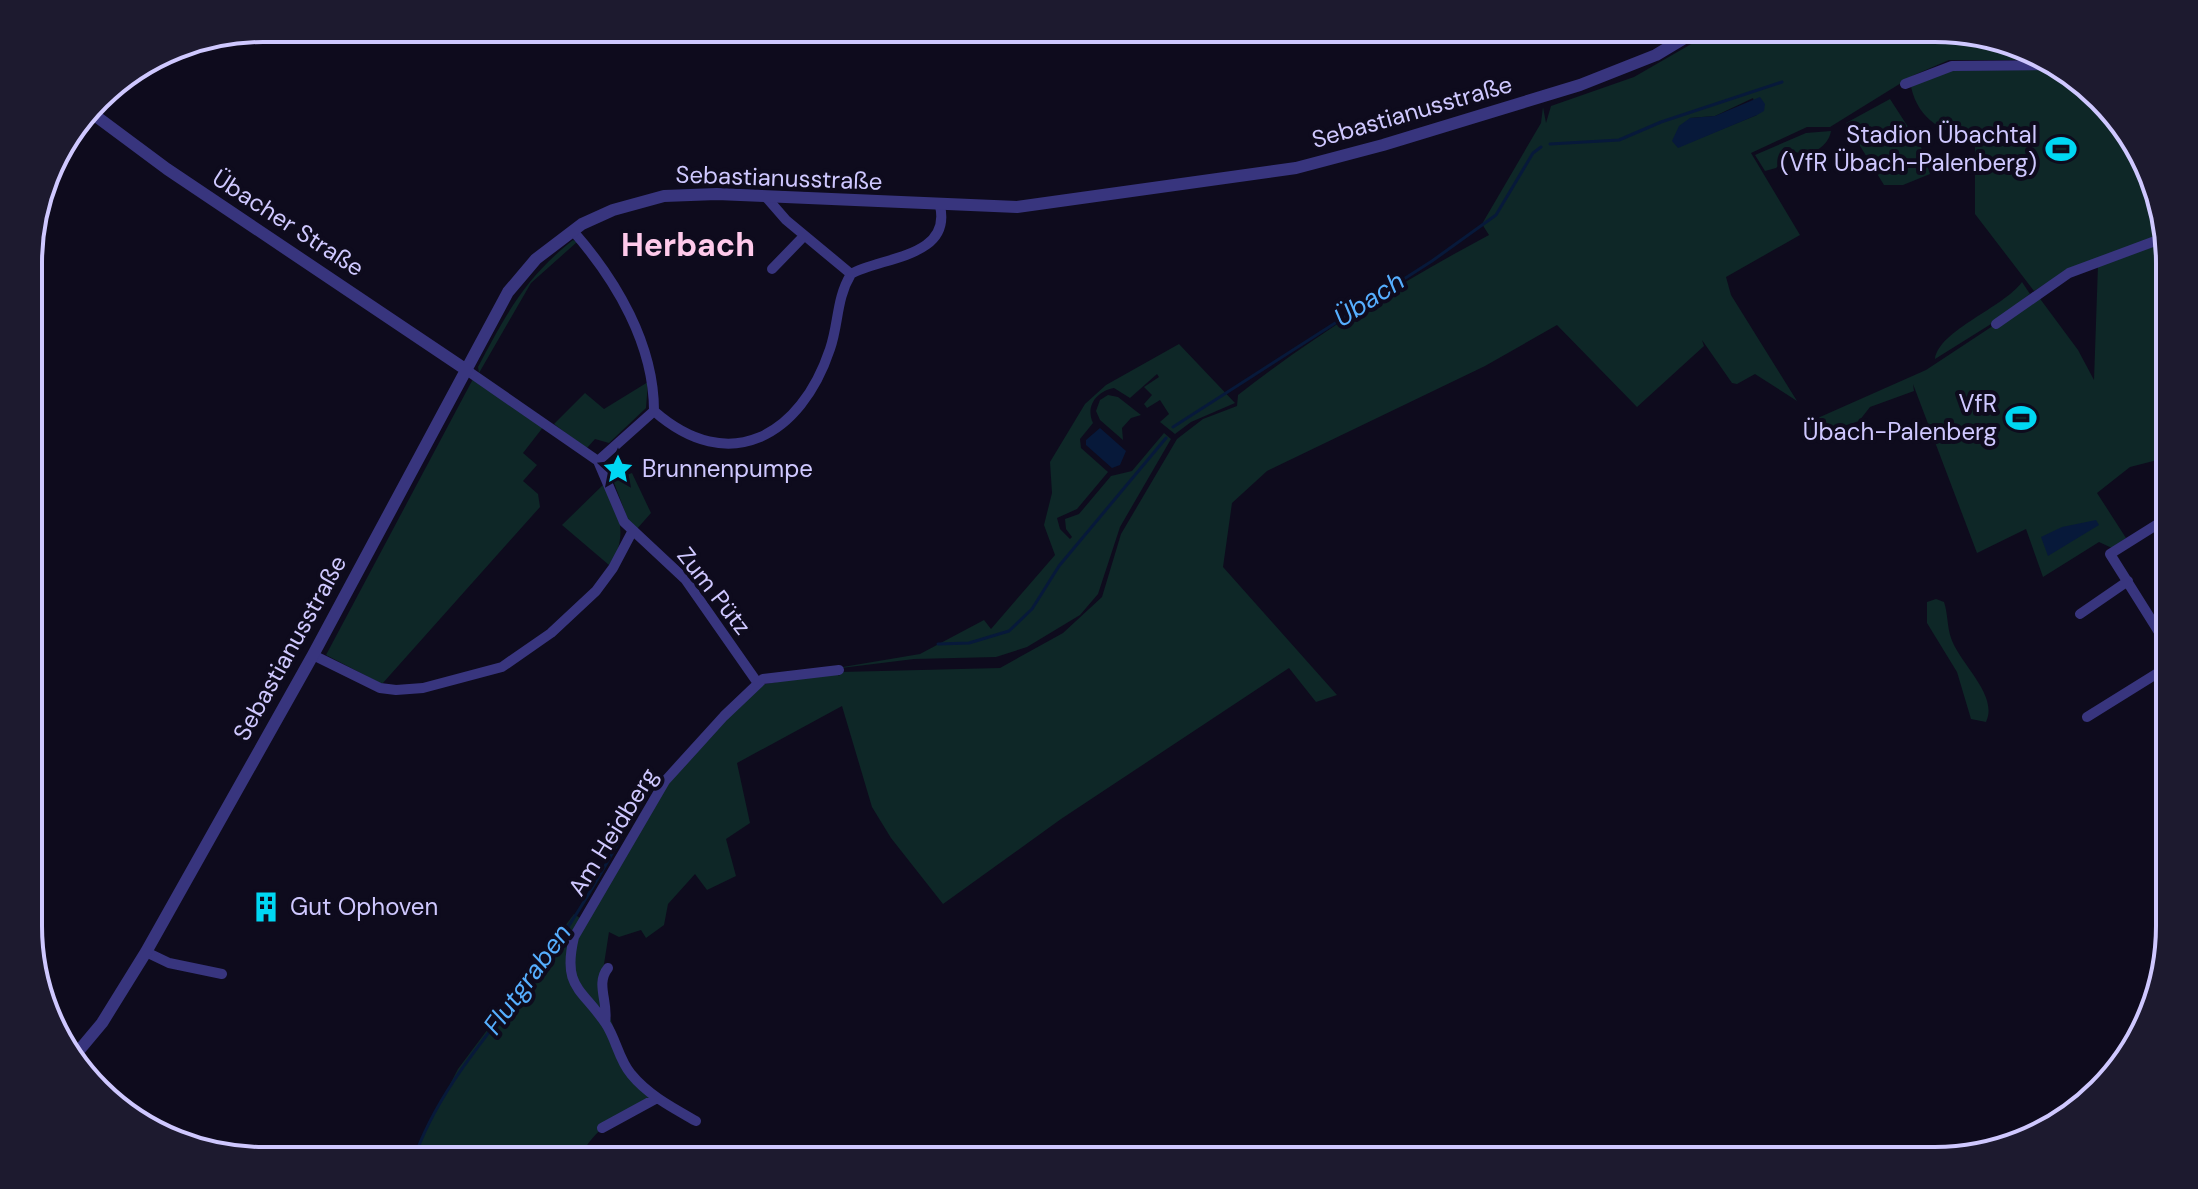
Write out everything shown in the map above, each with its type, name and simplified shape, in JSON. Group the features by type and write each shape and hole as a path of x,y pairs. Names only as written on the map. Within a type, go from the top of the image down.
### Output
{"street":[{"name":"Sebastianusstraße","path":"80,1050 102,1023 146,952 313,655 465,369 521,274 573,231 613,210 664,196 1017,207 1087,200 1296,168 1396,141 1612,73 1656,55 1678,42"},
{"path":"1905,84 1952,66 2033,65"},
{"name":"Übacher Straße","path":"98,117 167,169 465,369"},
{"path":"766,197 769,205 851,274"},
{"path":"654,411 699,441 735,443 768,435 793,411 821,371 832,346 839,298 851,274 922,250 937,229 940,206"},
{"path":"573,231 595,256 645,345 653,380 654,411"},
{"path":"772,269 804,236"},
{"path":"1996,324 2069,273 2155,241"},
{"path":"465,369 598,461 633,425 654,411"},
{"name":"Zum Pütz","path":"598,461 624,522 685,579 757,682"},
{"path":"2156,525 2110,554 2156,627"},
{"path":"313,655 380,688 396,690 423,688 502,667 540,642 596,591 613,568 632,532"},
{"path":"2080,614 2128,581"},
{"path":"757,682 839,670"},
{"path":"2087,717 2156,674"},
{"name":"Am Heidberg","path":"605,1022 582,997 573,978 569,958 574,937 665,781 757,682"},
{"path":"146,952 169,963 222,974"},
{"path":"608,968 602,982 605,1022 631,1074 657,1098 696,1121"},
{"path":"602,1128 657,1098"}],"green space":[{"path":"1695,42 1935,42 1978,46 2021,60 1949,60 1914,75 1830,127 1807,127 1751,153 1800,235 1726,277 1731,295 1797,401 1755,374 1737,384 1732,383 1702,340 1704,346 1637,407 1557,325 1485,366 1267,471 1232,503 1223,567 1337,695 1316,702 1289,668 1061,819 943,904 891,838 872,807 842,706 737,763 750,823 726,839 736,876 707,890 695,874 668,904 664,925 646,938 641,930 619,937 609,932 600,990 620,1045 615,1055 654,1099 610,1122 586,1147 417,1147 458,1069 574,914 583,920 669,773 761,685 834,671 839,676 841,672 1000,668 1063,633 1102,597 1121,534 1177,439 1203,419 1237,406 1238,395 1328,330 1391,290 1489,235 1482,224 1541,123 1543,107 1546,123 1551,106 1634,77","holes":["1753,98 1757,115 1678,147 1690,118 1715,116"]},
{"path":"2036,67 2081,97 2119,140 2133,165 2144,192 2154,238 2070,269 2034,291 1975,214 1975,139 1953,133 1934,123 1926,117 1915,99 1911,87 1942,70"},
{"path":"1890,99 1921,147 1930,174 1903,185 1884,185 1846,123"},
{"path":"1831,131 1822,147 1805,153 1793,151 1776,168 1765,171 1755,155 1806,133"},
{"path":"573,240 577,242 531,283 479,373 478,367 518,298 542,268"},
{"name":"VfR Übach-Palenberg","path":"2155,244 2156,460 2130,467 2097,493 2126,538 2112,548 2099,542 2043,577 2026,529 1977,553 1913,384 1914,391 1870,407 1859,421 1813,436 1805,430 1820,417 1926,370 2038,296 2078,350 2094,380 2098,265"},
{"path":"2022,282 2030,294 1991,324 1935,359 1948,338 2013,292"},
{"path":"1179,344 1235,403 1191,422 1175,434 1160,422 1169,414 1160,400 1147,408 1144,404 1152,395 1144,387 1159,377 1157,374 1130,398 1114,388 1102,392 1094,400 1091,411 1093,423 1080,439 1081,448 1108,472 1077,509 1057,518 1060,529 1070,539 1072,537 1066,529 1065,519 1079,514 1111,476 1132,471 1164,433 1171,439 1120,527 1098,594 1080,615 1027,647 996,657 914,659 825,670 920,654 984,620 991,629 1055,555 1044,525 1052,493 1050,462 1085,404 1106,385"},
{"path":"473,379 544,426 523,453 537,465 523,481 538,494 540,507 382,684 326,655"},
{"path":"648,382 646,408 609,443 595,439 586,449 554,424 585,393 604,409"},
{"path":"1108,395 1118,397 1141,415 1131,418 1122,428 1123,440 1100,420 1096,411 1100,400"},
{"path":"632,473 651,513 636,530 628,520 613,480"},
{"path":"606,482 620,524 619,544 609,565 562,525"},
{"path":"1936,599 1944,602 1955,648 1983,690 1989,712 1986,722 1971,719 1957,672 1927,623 1927,602"}],"water":[{"path":"1760,97 1765,104 1764,111 1757,115 1678,148 1672,141 1679,126 1690,118 1715,116"},
{"path":"1100,428 1126,451 1120,465 1112,468 1086,445 1086,440"},
{"path":"2096,520 2099,525 2048,556 2041,537 2062,527"}],"waterway":[{"name":"Übach","path":"1550,144 1619,140 1661,122 1782,82"},
{"name":"Übach","path":"1173,427 1432,261 1496,215 1533,153 1541,147"},
{"name":"Übach","path":"938,644 969,643 1009,631 1032,609 1059,566 1166,438"},
{"name":"Flutgraben","path":"419,1147 457,1075 567,928 644,798"}],"place":[{"name":"Stadion Übachtal (VfR Übach-Palenberg)","path":"2061,149"},
{"name":"VfR Übach-Palenberg","path":"2021,418"},
{"name":"Brunnenpumpe","path":"618,469"},
{"name":"Gut Ophoven","path":"266,907"}],"district":[{"name":"Herbach","path":"688,245"}]}
